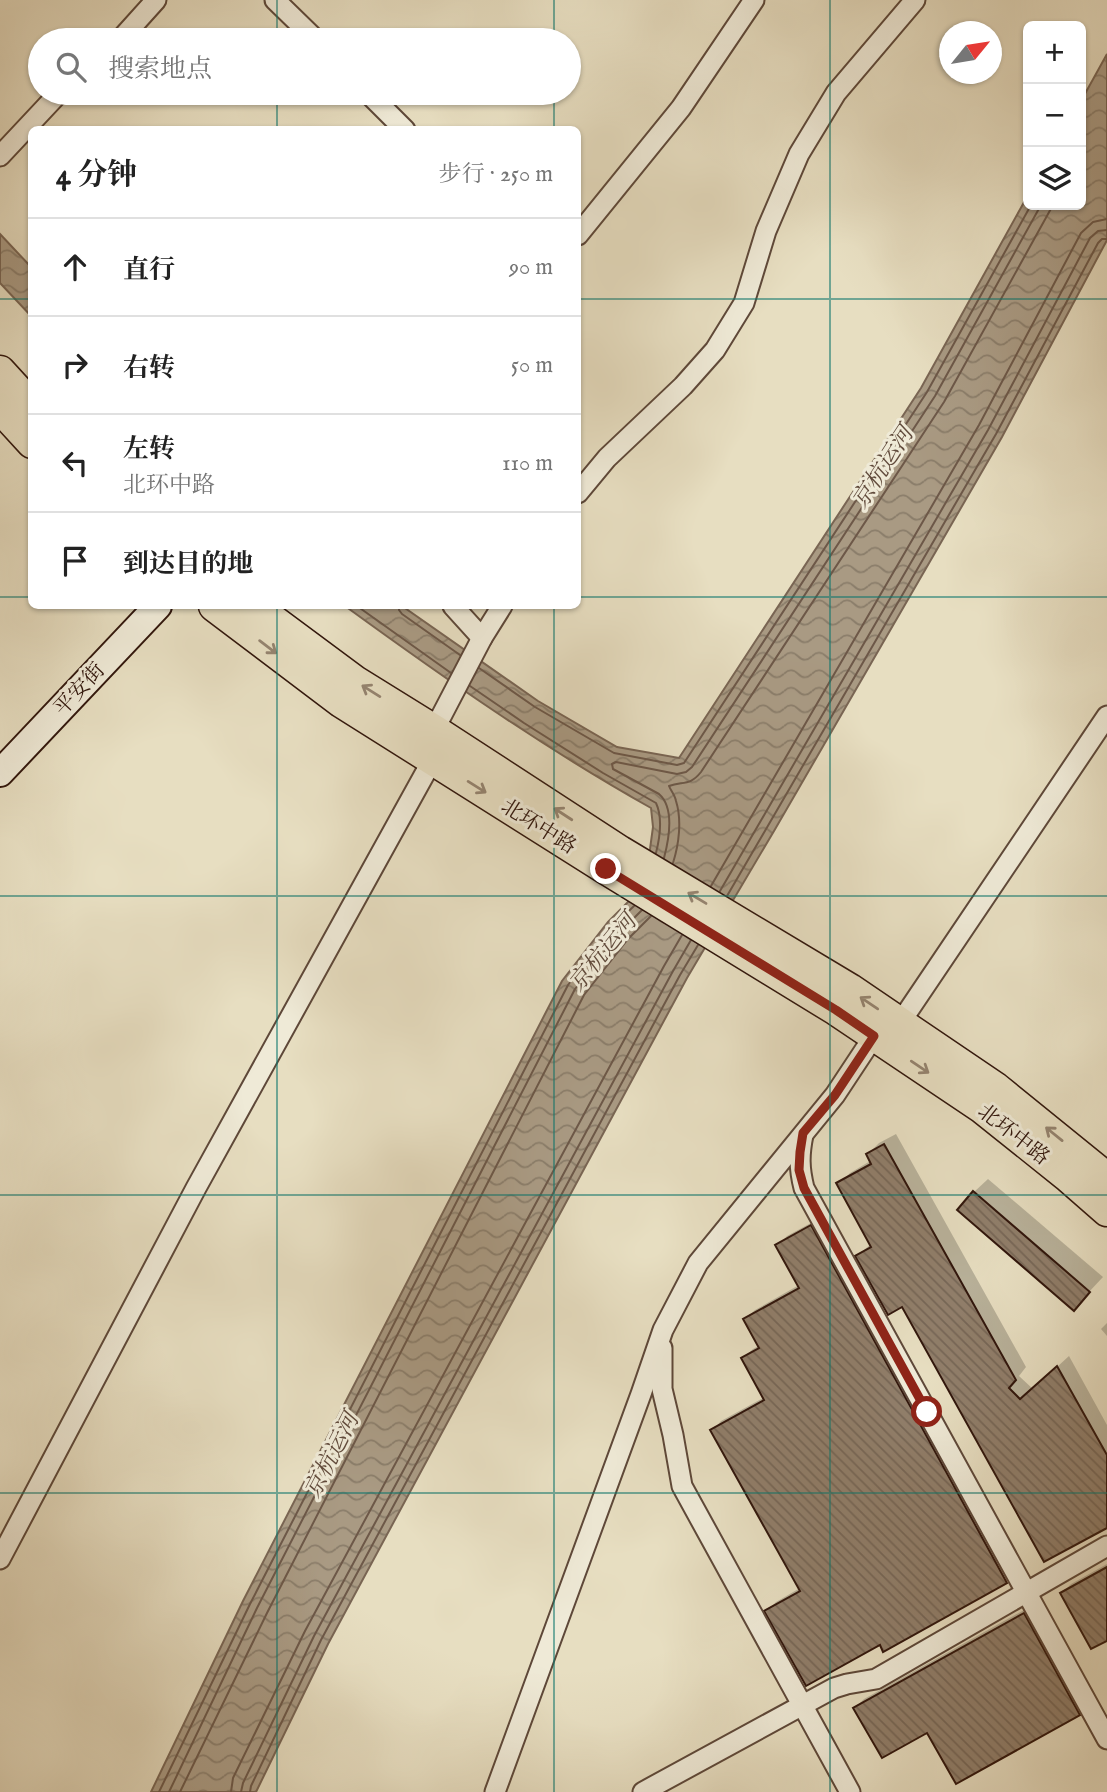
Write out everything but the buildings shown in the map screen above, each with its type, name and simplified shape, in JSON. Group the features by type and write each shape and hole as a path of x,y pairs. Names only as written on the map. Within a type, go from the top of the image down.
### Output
{"main road":[{"path":"0,371 28,401"},
{"path":"0,408 28,439"},
{"name":"北环中路","path":"218,609 341,702 433,744"},
{"name":"北环中路","path":"258,609 355,681 433,744 613,860 747,942 836,1010 887,1030 996,1088 1107,1178"},
{"name":"北环中路","path":"887,1030 1107,1210"}],"street":[{"path":"131,28 156,0"},
{"path":"275,0 304,28"},
{"path":"581,232 681,108 754,0"},
{"path":"581,489 607,458 682,386 715,350 744,303 766,231 799,154 836,93 915,0"},
{"path":"28,126 48,105"},
{"path":"380,105 401,126"},
{"path":"0,156 28,126"},
{"name":"平安街","path":"0,773 155,609"},
{"path":"456,609 482,638"},
{"path":"0,1559 433,744 482,638 500,609"},
{"path":"495,1792 663,1330 698,1263 887,1030 1107,716"},
{"path":"803,1133 799,1170 804,1188 1107,1739"},
{"path":"663,1330 662,1389 682,1486 850,1792"},
{"path":"643,1792 834,1688 876,1679 1107,1546"}],"water":[{"name":"京杭运河","path":"1107,54 1107,240 1002,437 687,978 328,1644 256,1792 151,1792 243,1601 562,981 608,922 630,900 650,849 653,827 651,808 495,712 349,609 406,609 538,701 617,747 679,758 921,388 1023,204 1023,210 1086,210 1086,92"},
{"path":"0,234 28,264 28,313 0,283"}],"route":[{"path":"606,869 874,1036 835,1095 803,1133 799,1170 804,1188 927,1412"}]}
